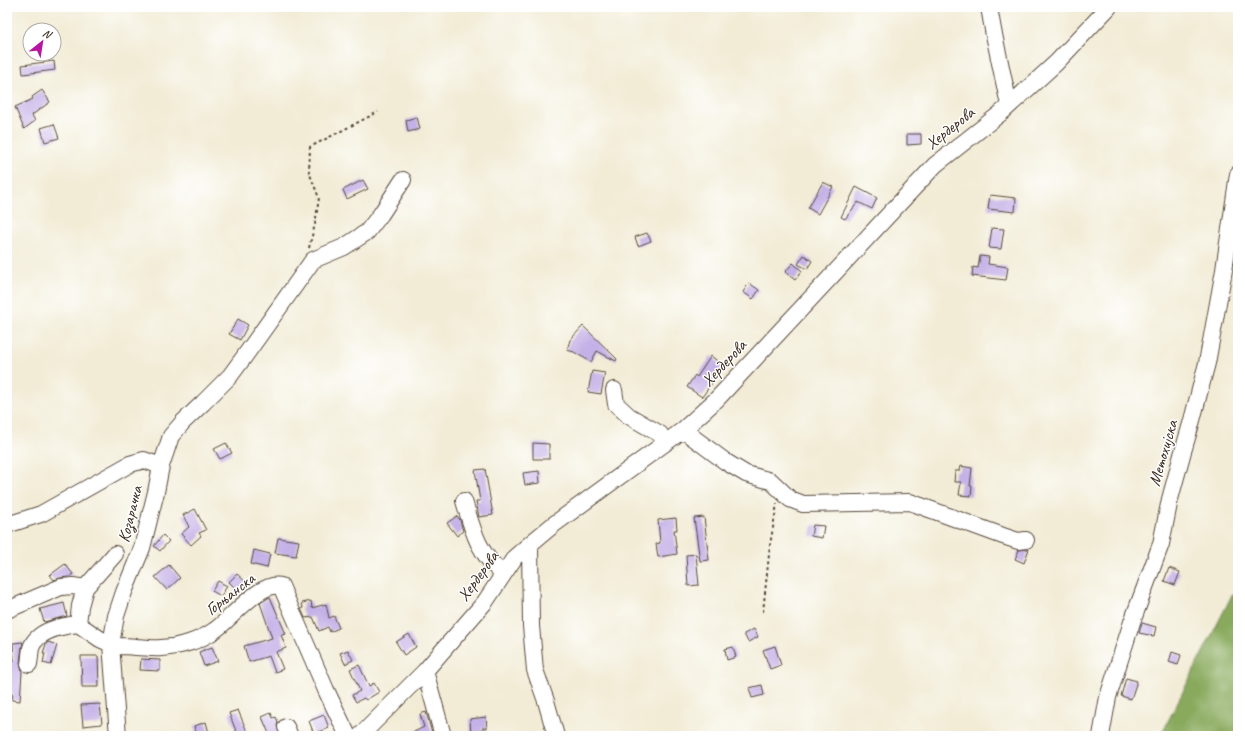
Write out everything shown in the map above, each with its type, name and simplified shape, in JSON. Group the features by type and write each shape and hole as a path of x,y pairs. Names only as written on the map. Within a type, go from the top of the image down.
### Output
{"street":[{"path":"990,7 992,30 1009,105"},
{"name":"Хердерова","path":"360,736 425,671 485,602 515,557 553,525 683,430 717,399 935,165 1009,105 1056,63 1109,7"},
{"name":"Метохијска","path":"1101,736 1108,697 1132,622 1161,544 1172,492 1207,363 1224,270 1238,174"},
{"path":"161,466 171,436 183,422 230,376 313,260 344,246 366,232 381,214 403,180"},
{"path":"614,390 616,404 629,416 660,434 666,443"},
{"path":"683,430 726,462 746,474 771,481 790,499 803,504 910,502 1002,536 1018,541 1026,540"},
{"name":"Козарачка","path":"7,525 41,514 130,464 144,460 161,466 142,548 124,592 113,630 112,645 118,736"},
{"path":"464,501 474,534 484,553 493,566 503,574"},
{"path":"530,544 531,626 535,670 556,736"},
{"path":"78,624 80,606 85,588 115,554"},
{"name":"Горњанска","path":"112,645 160,648 181,645 201,638 216,630 243,604 276,584 281,586 326,690 348,736"},
{"path":"7,610 61,587 73,586 85,588"},
{"path":"29,664 31,647 36,640 55,628 68,625 78,624 100,639 112,645"},
{"path":"425,671 443,736"}],"path":[{"path":"313,260 309,248 319,198 309,172 310,147 378,112"},
{"path":"764,612 770,545 779,489"}],"green space":[{"path":"1238,593 1238,736 1159,736 1232,595"}],"building":[{"path":"54,62 55,70 23,74 22,65"},
{"path":"42,90 50,102 32,115 35,121 24,129 15,107 33,99 32,97"},
{"path":"417,117 420,129 408,132 406,120"},
{"path":"54,124 59,138 45,142 41,128"},
{"path":"907,134 921,134 921,144 907,145"},
{"path":"363,180 368,189 347,199 343,190"},
{"path":"823,182 833,187 818,214 808,208"},
{"path":"856,187 877,198 872,209 858,202 845,219 841,217"},
{"path":"990,195 1016,198 1015,212 988,209"},
{"path":"992,228 1004,229 1001,249 989,248"},
{"path":"647,233 651,241 638,246 635,237"},
{"path":"804,255 812,261 807,269 798,264"},
{"path":"980,256 989,257 988,264 1008,267 1006,280 972,276 973,267 978,268"},
{"path":"793,263 802,271 795,280 785,272"},
{"path":"749,283 759,290 753,299 743,292"},
{"path":"238,319 248,325 240,340 229,334"},
{"path":"583,326 617,359 616,361 597,351 591,362 574,352 567,350 570,340"},
{"path":"711,356 724,366 702,397 687,387 695,375 697,377"},
{"path":"592,371 605,373 601,394 588,392"},
{"path":"226,443 232,453 220,459 214,449"},
{"path":"533,443 549,444 549,459 533,459"},
{"path":"960,466 972,468 970,486 972,486 971,496 959,495 961,482 954,482 955,471 959,471"},
{"path":"485,469 493,515 479,517 476,501 480,501 475,470"},
{"path":"539,471 540,483 525,485 523,473"},
{"path":"195,509 206,530 199,533 201,536 191,545 181,534 189,527 183,515"},
{"path":"457,516 460,520 463,531 457,536 447,523"},
{"path":"704,517 709,560 700,561 694,518"},
{"path":"676,518 677,530 674,530 677,554 658,557 656,544 660,543 658,520"},
{"path":"813,525 824,526 822,538 811,536"},
{"path":"163,535 169,541 160,551 154,546"},
{"path":"278,538 299,541 296,556 275,553"},
{"path":"1029,549 1024,563 1015,559 1019,550"},
{"path":"254,550 270,554 267,568 251,564"},
{"path":"696,554 699,585 688,586 686,555"},
{"path":"65,564 73,574 69,577 54,580 50,575"},
{"path":"169,565 180,578 167,590 155,577"},
{"path":"1169,568 1180,572 1175,585 1164,581"},
{"path":"237,574 247,583 239,592 229,582"},
{"path":"218,581 227,586 221,596 212,591"},
{"path":"270,597 286,634 281,635 286,648 276,652 283,669 275,672 269,656 249,662 244,646 272,638 260,603"},
{"path":"311,601 312,608 326,604 329,618 334,616 339,628 330,632 328,627 319,631 313,617 305,618 301,609 303,608 302,603"},
{"path":"64,603 67,616 44,622 40,609"},
{"path":"1142,623 1156,627 1154,636 1139,633"},
{"path":"754,629 758,637 748,642 744,634"},
{"path":"409,634 416,647 404,655 396,642"},
{"path":"23,642 20,663 22,672 20,701 12,700 13,694 7,693 9,660 14,661 13,643"},
{"path":"48,642 57,645 51,665 43,663 45,653 43,653"},
{"path":"775,646 781,665 770,669 763,650"},
{"path":"212,647 218,661 204,666 199,652"},
{"path":"733,647 736,657 727,660 725,649"},
{"path":"348,650 353,660 345,664 340,653"},
{"path":"1172,652 1181,655 1178,665 1169,662"},
{"path":"81,656 98,656 99,687 82,687"},
{"path":"141,659 160,660 160,671 140,670"},
{"path":"359,665 369,686 374,683 379,692 366,700 364,698 356,702 352,695 360,691 350,669"},
{"path":"1126,678 1137,681 1131,699 1121,696"},
{"path":"762,685 764,695 752,698 749,688"},
{"path":"100,704 102,724 83,726 81,705"},
{"path":"238,710 248,734 244,736 238,736 229,713"},
{"path":"426,712 433,736 406,736 424,727 420,714"},
{"path":"271,713 273,718 276,717 278,722 277,726 280,736 270,736 262,717"},
{"path":"324,715 329,728 314,734 309,721"},
{"path":"486,717 487,728 482,728 483,736 471,736 470,719"},
{"path":"206,722 209,733 197,736 194,726"}]}
